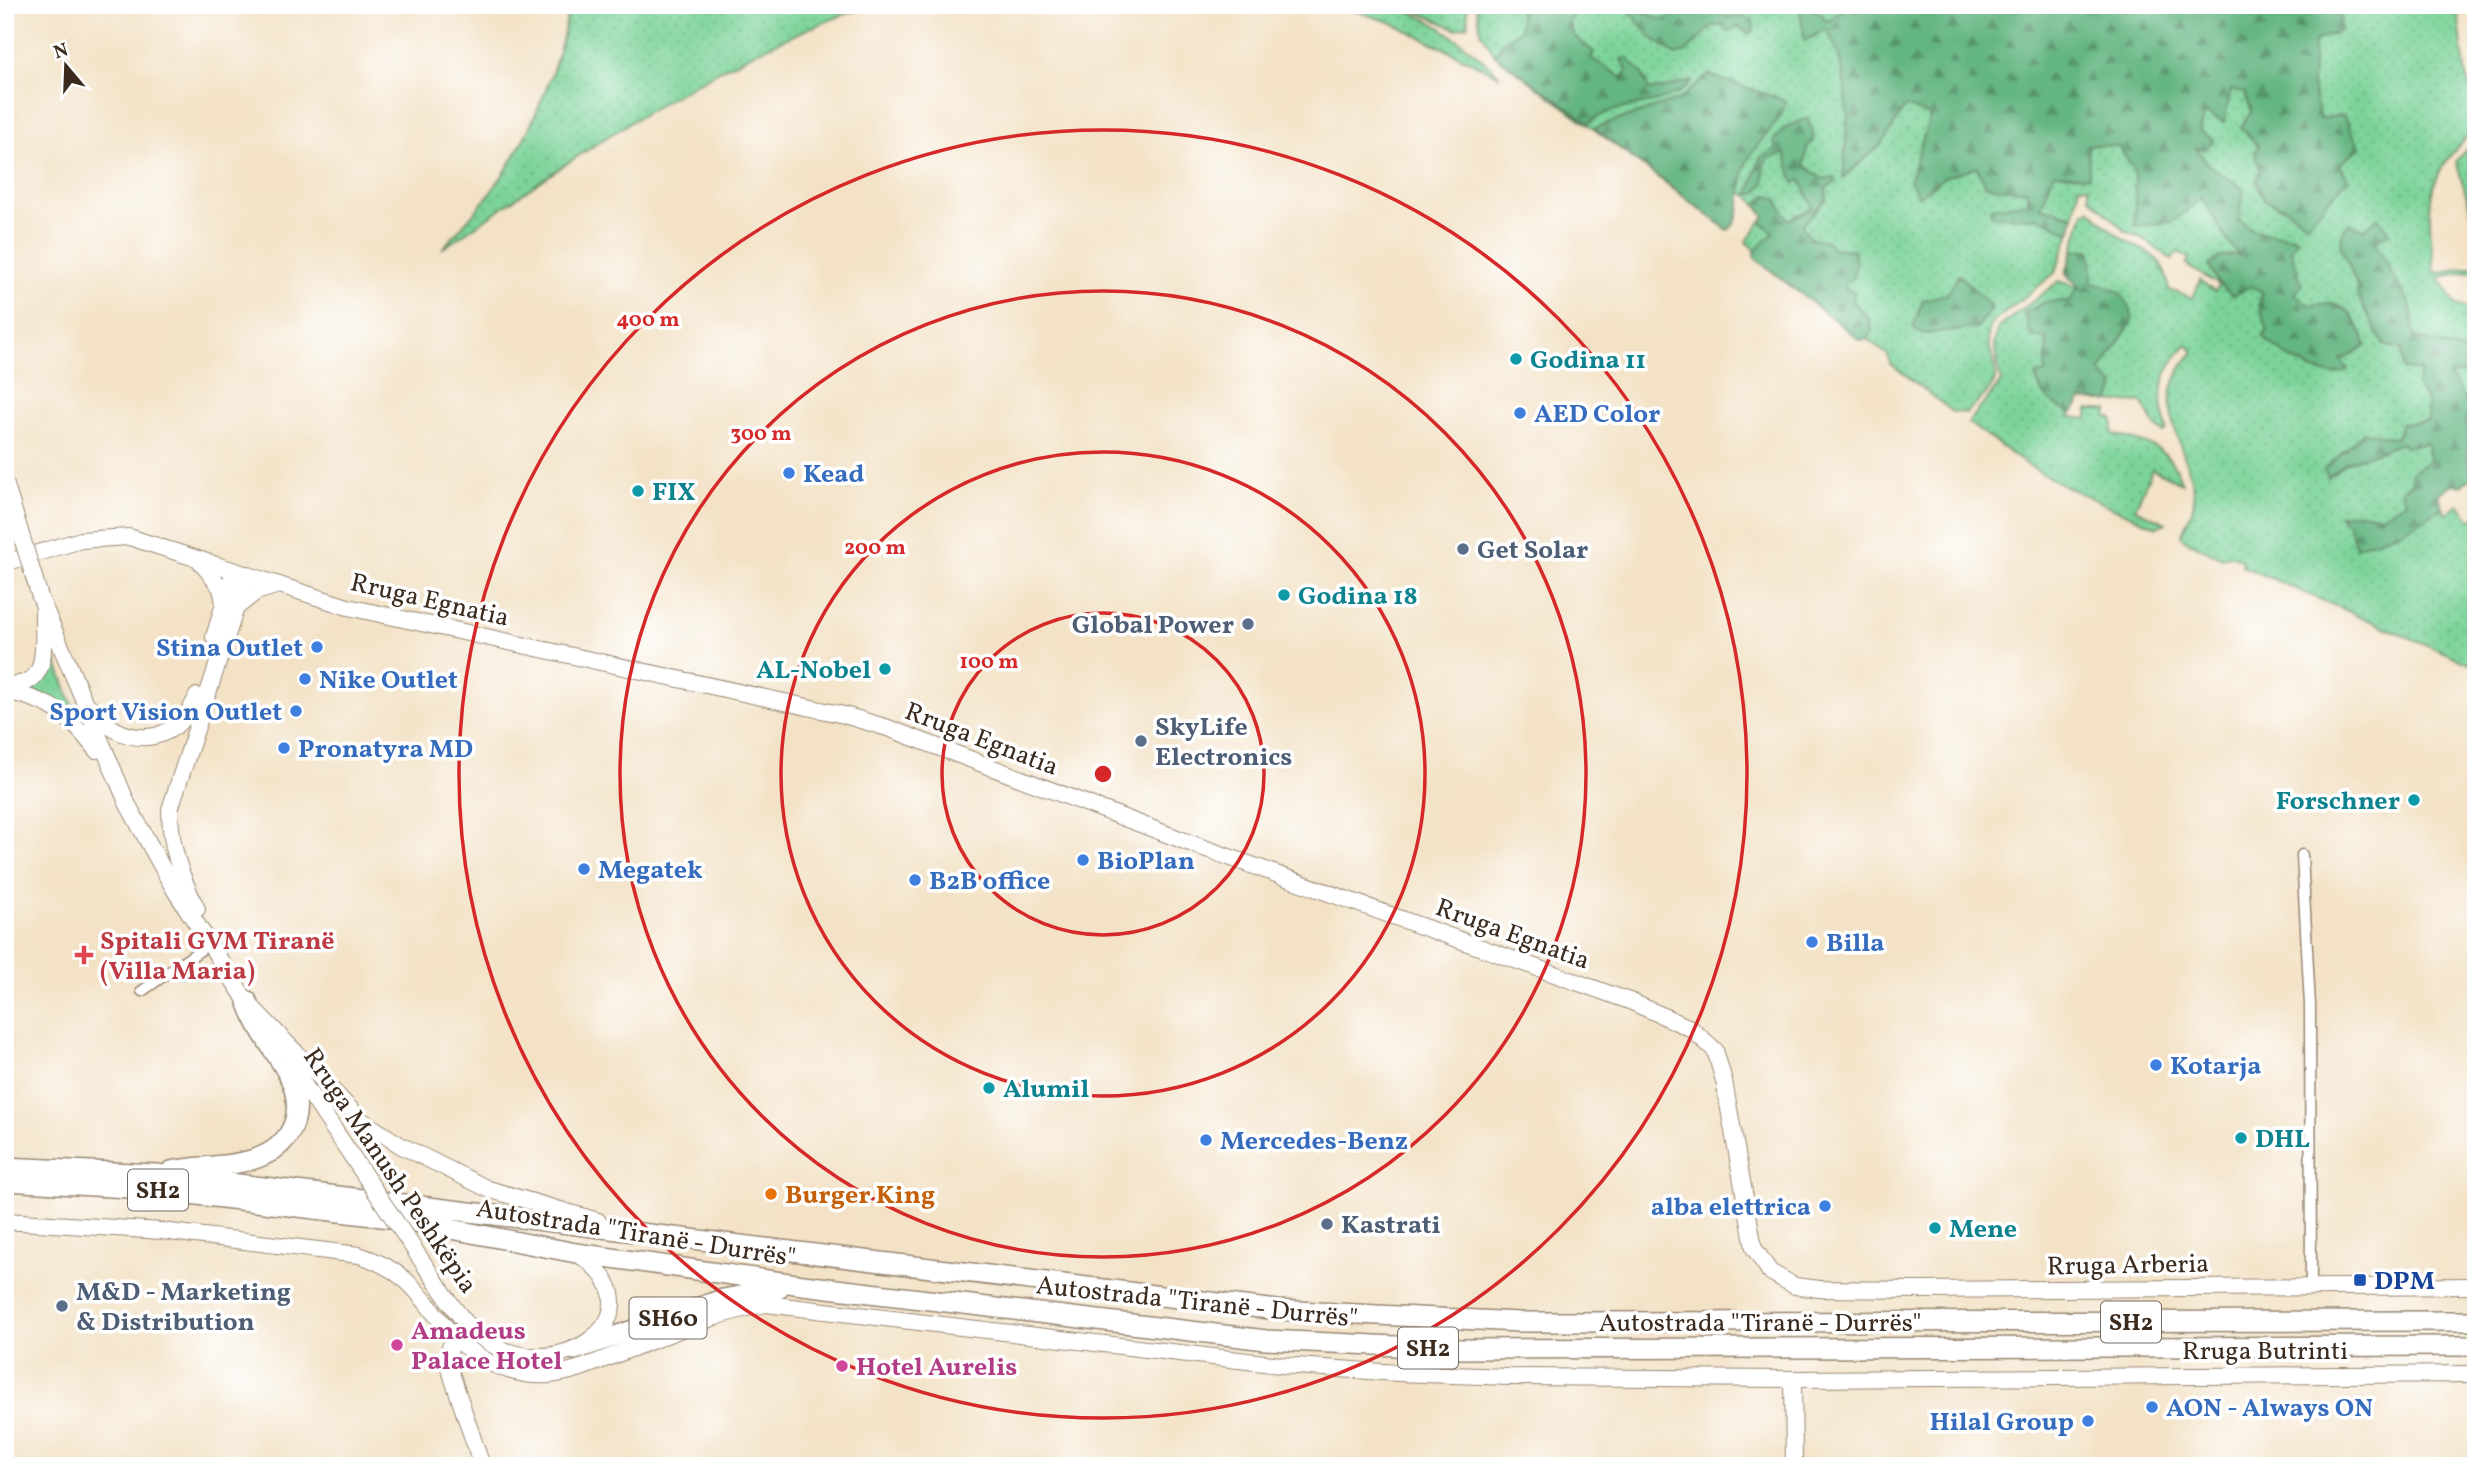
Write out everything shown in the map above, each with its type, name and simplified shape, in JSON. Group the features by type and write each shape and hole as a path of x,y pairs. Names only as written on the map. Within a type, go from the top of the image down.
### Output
{"highway":[{"path":"156,1174 195,1165 255,1159 275,1149 288,1136 297,1115 294,1090 255,1024 247,1002"},
{"name":"Autostrada \"Tiranë - Durrës\"","path":"5,1167 156,1174 1277,1310 1455,1321 2476,1321"},
{"name":"Autostrada \"Tiranë - Durrës\"","path":"5,1181 146,1189 399,1219 576,1252 803,1285 1266,1340 1462,1349 2476,1346"},
{"path":"764,1298 803,1285"},
{"name":"SH60","path":"575,1350 723,1299 764,1298"}],"main road":[{"name":"Rruga Manush Peshkëpia","path":"5,482 42,601 111,769 174,890 247,1002 461,1317 497,1347 547,1357 575,1350"},
{"name":"Rruga Egnatia","path":"5,563 81,540 121,536 141,539 279,585 415,624 844,715 888,728 1179,839 1559,975 1670,1018 1707,1040 1718,1058 1751,1236 1761,1260 1781,1280"},
{"path":"200,560 221,588 229,607"},
{"path":"209,944 204,922 176,865 170,838 170,809 240,572"},
{"path":"76,687 94,712 123,734 142,738 173,730 192,707 229,607 256,592 279,585"},
{"path":"5,684 21,684 39,670 44,652 42,601"},
{"path":"5,691 58,709 80,728 111,769"},
{"path":"247,1002 361,1120 400,1145 488,1189 623,1231"},
{"path":"5,1222 162,1231 359,1255 390,1266 412,1283 457,1339 497,1366 524,1374 551,1375 585,1366 764,1298"},
{"path":"575,1350 602,1330 611,1306 610,1293 601,1273 576,1252"},
{"name":"Rruga Arberia","path":"1781,1280 1820,1289 2476,1286"},
{"name":"Rruga Butrinti","path":"764,1298 883,1317 1281,1365 1397,1373 1509,1377 1793,1379 2476,1374"},
{"path":"457,1339 450,1347 448,1364 482,1466"},
{"path":"1793,1379 1794,1466"}],"street":[{"path":"2302,855 2310,1014 2311,1287"},
{"path":"142,991 209,944"}],"green space":[{"path":"569,5 872,5 813,27 702,80 596,144 442,249 491,192 529,128 550,78"},
{"path":"1335,5 1385,5 1416,14 1462,43 1500,76 1390,22"},
{"path":"1403,5 1467,5 1468,25 1456,29"},
{"path":"1476,5 2457,5 2466,77 2476,105 2476,128 2458,146 2437,178 2432,194 2430,228 2435,273 2476,266 2476,285 2474,271 2439,277 2456,305 2476,310 2476,405 2469,407 2466,424 2472,426 2467,456 2476,475 2462,485 2453,484 2437,495 2447,514 2459,505 2472,520 2476,517 2476,666 2242,566 2241,559 2229,555 2222,558 2183,539 2181,536 2194,500 2171,408 2172,390 2179,372 2194,352 2188,344 2172,363 2164,383 2162,394 2167,430 2164,433 2155,426 2143,403 2081,400 2070,417 2088,419 2088,410 2108,410 2107,417 2113,419 2113,434 2156,448 2170,460 2182,483 2152,469 2135,509 2166,523 2157,527 2057,482 2023,462 1968,423 2001,382 1994,344 1998,328 2059,281 2082,288 2066,274 2084,212 2090,209 2115,233 2158,260 2169,290 2193,298 2200,280 2215,292 2219,285 2186,265 2189,258 2178,252 2172,260 2144,239 2125,231 2089,196 2089,187 2080,185 2070,233 2055,273 1992,323 1988,339 1996,372 1993,384 1966,413 1953,412 1891,364 1888,355 1867,339 1860,340 1755,258 1755,250 1746,242 1765,216 1749,196 1741,193 1736,217 1728,230 1495,55 1481,32"},
{"path":"1514,5 1578,5 1568,23 1574,36 1594,52 1591,58 1623,78 1627,70 1621,59 1627,58 1642,73 1649,90 1692,81 1669,97 1613,111 1589,123 1495,55 1502,42 1520,30 1520,9"},
{"path":"1624,5 1665,20 1685,5 1714,5 1726,17 1744,16 1753,21 1754,30 1749,34 1738,26 1729,32 1722,26 1712,26 1686,52 1675,55 1650,36"},
{"path":"1799,5 1812,5 1828,21 1849,5 2340,7 2341,30 2314,42 2312,86 2320,119 2343,115 2360,147 2340,164 2348,180 2307,224 2286,208 2265,200 2256,181 2260,170 2255,152 2259,147 2241,127 2252,111 2244,92 2231,90 2224,122 2205,113 2200,131 2214,140 2204,150 2196,148 2209,165 2244,189 2239,219 2253,231 2298,238 2291,250 2302,285 2295,294 2309,305 2332,304 2347,310 2367,346 2341,360 2348,369 2328,374 2303,365 2269,343 2262,336 2268,331 2259,305 2262,291 2250,286 2234,296 2219,284 2209,266 2220,257 2238,254 2202,198 2172,222 2135,226 2135,172 2118,146 2088,145 2089,177 2054,173 2041,207 2074,216 2070,233 2040,218 1992,216 1990,208 2029,202 2027,191 1986,186 1977,167 1944,177 1918,197 1910,179 1930,116 1906,106 1881,145 1843,178 1848,115 1841,59 1827,29 1805,41"},
{"path":"1709,75 1786,101 1779,118 1747,161 1742,178 1738,216 1728,230 1594,128 1680,99"},
{"path":"1807,118 1813,131 1813,141 1807,147 1804,165 1823,179 1834,177 1836,182 1826,188 1827,199 1802,225 1809,238 1827,241 1833,248 1853,250 1856,262 1853,278 1845,284 1846,289 1854,291 1853,302 1869,319 1872,330 1867,339 1860,340 1755,258 1755,250 1774,233 1761,222 1765,216 1756,205 1767,195 1777,199 1788,220 1813,208 1801,180 1794,183 1785,153 1768,158 1764,165 1764,183 1755,194 1749,194 1760,158 1775,149 1774,140 1785,128"},
{"path":"2476,138 2476,229 2456,161"},
{"path":"2378,218 2389,232 2375,242 2411,307 2415,337 2476,355 2476,370 2450,375 2469,407 2466,424 2472,426 2467,456 2476,475 2462,485 2453,484 2438,494 2443,508 2400,532 2356,547 2349,525 2339,515 2360,512 2381,516 2406,502 2401,490 2412,482 2411,472 2429,461 2427,443 2405,447 2402,443 2347,462 2328,477 2324,470 2364,432 2396,438 2401,424 2428,421 2427,401 2417,387 2420,371 2403,369 2402,349 2384,345 2357,294 2357,284 2341,248 2342,234 2349,223 2364,229"},
{"path":"2073,250 2091,250 2092,283 2120,293 2127,302 2133,319 2100,372 2115,386 2110,401 2081,400 2072,414 2053,404 2038,383 2036,375 2045,373 2047,339 2032,336 2024,313 2045,302 2070,301 2076,289 2082,289 2066,274"},
{"path":"1959,275 1992,307 1977,328 1924,334 1913,327 1923,300 1947,294"},
{"path":"51,648 77,717 30,690 48,664"}],"place":[{"name":"Godina 11","path":"1516,359"},
{"name":"AED Color","path":"1520,413"},
{"name":"Kead","path":"789,473"},
{"name":"FIX","path":"638,491"},
{"name":"Get Solar","path":"1463,549"},
{"name":"Godina 18","path":"1284,595"},
{"name":"Global Power","path":"1248,624"},
{"name":"Stina Outlet","path":"317,647"},
{"name":"AL-Nobel","path":"885,669"},
{"name":"Nike Outlet","path":"305,679"},
{"name":"Sport Vision Outlet","path":"296,711"},
{"name":"SkyLife Electronics","path":"1141,741"},
{"name":"Pronatyra MD","path":"284,748"},
{"name":"Forschner","path":"2414,800"},
{"name":"BioPlan","path":"1083,860"},
{"name":"Megatek","path":"584,869"},
{"name":"B2B office","path":"915,880"},
{"name":"Billa","path":"1812,942"},
{"name":"Spitali GVM Tiranë (Villa Maria)","path":"84,955"},
{"name":"Kotarja","path":"2156,1065"},
{"name":"Alumil","path":"989,1088"},
{"name":"DHL","path":"2241,1138"},
{"name":"Mercedes-Benz","path":"1206,1140"},
{"name":"Burger King","path":"771,1194"},
{"name":"alba elettrica","path":"1825,1206"},
{"name":"Kastrati","path":"1327,1224"},
{"name":"Mene","path":"1935,1228"},
{"name":"DPM","path":"2360,1280"},
{"name":"M&D - Marketing & Distribution","path":"62,1306"},
{"name":"Amadeus Palace Hotel","path":"397,1345"},
{"name":"Hotel Aurelis","path":"842,1366"},
{"name":"AON - Always ON","path":"2152,1407"},
{"name":"Hilal Group","path":"2088,1421"}]}
